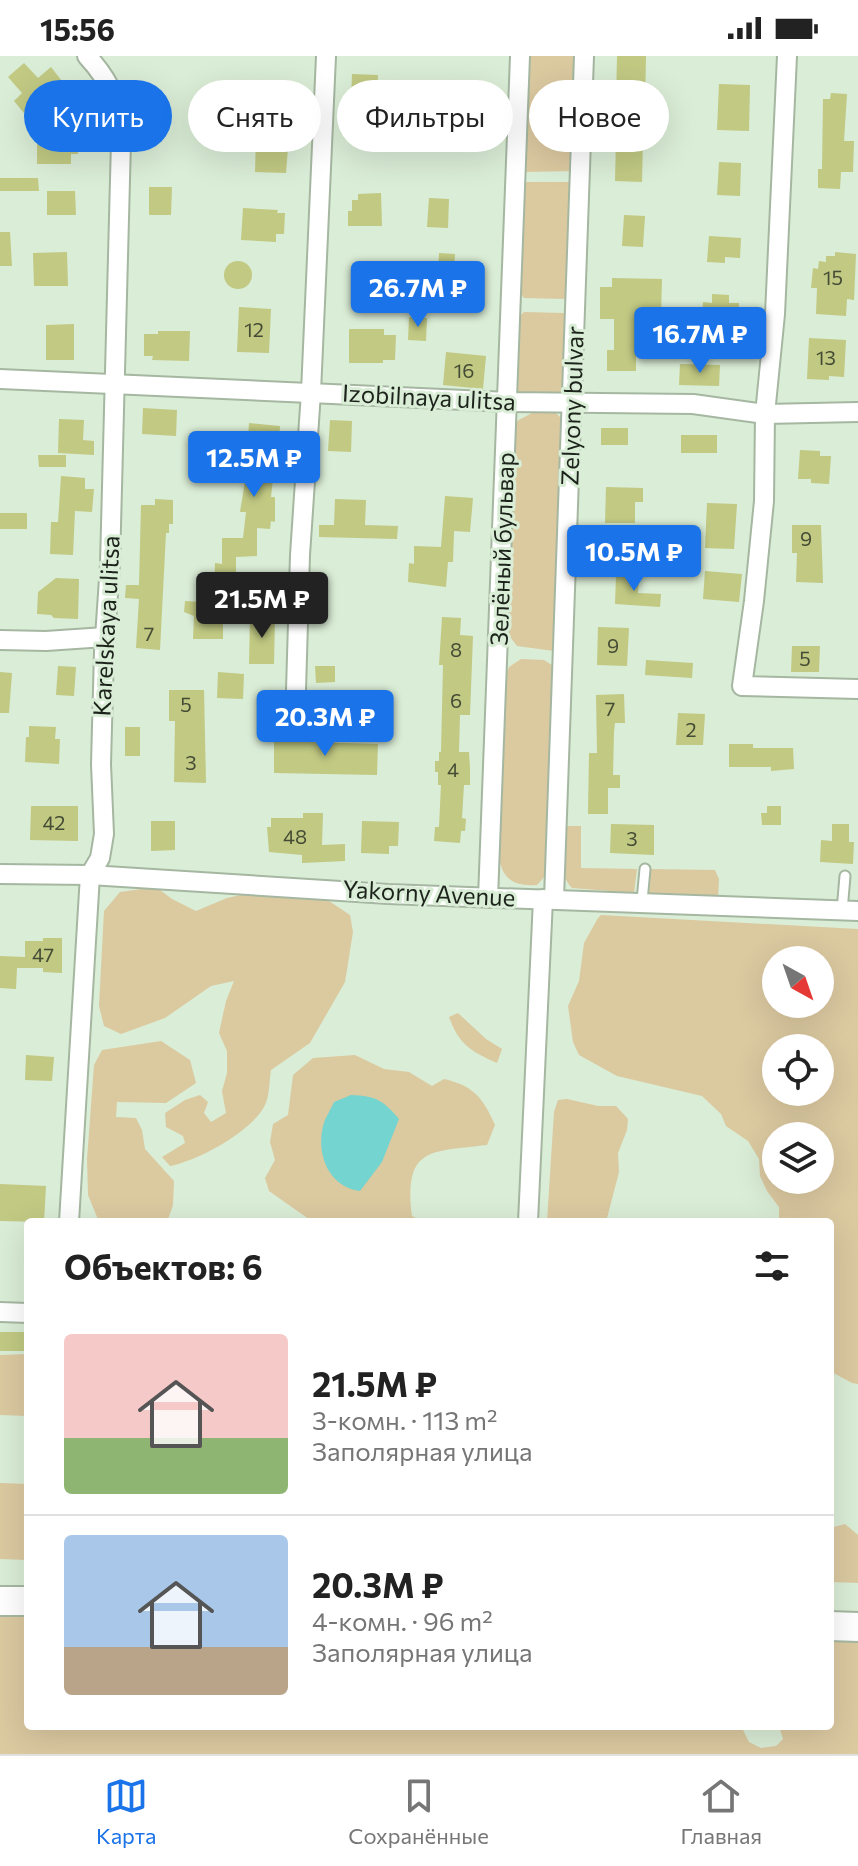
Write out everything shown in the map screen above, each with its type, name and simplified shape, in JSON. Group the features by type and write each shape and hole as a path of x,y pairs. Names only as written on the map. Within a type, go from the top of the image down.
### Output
{"main road":[{"path":"0,1601 24,1601"},
{"path":"834,1626 858,1627"}],"street":[{"name":"Karelskaya ulitsa","path":"69,1218 90,875 100,858 104,834 101,764 110,564 120,112 112,91 87,56"},
{"path":"296,690 326,56"},
{"name":"Зелёный бульвар","path":"488,898 520,56"},
{"name":"Zelyony bulvar","path":"528,1218 549,899 574,404 584,56"},
{"path":"787,56 775,314 765,414 764,501 742,686 858,689"},
{"name":"Izobilnaya ulitsa","path":"0,379 509,402 693,404 765,414 858,412"},
{"path":"0,640 105,637"},
{"name":"Yakorny Avenue","path":"0,874 90,875 488,898 642,901 850,911"},
{"path":"0,1312 24,1313"}],"lane":[{"path":"642,901 645,869"},
{"path":"845,876 850,911"}],"shaded area":[{"path":"527,56 578,56 577,80 529,80 529,152 575,152 575,171 524,172"},
{"path":"524,182 575,182 569,295 565,299 524,298 521,294"},
{"path":"524,312 564,313 570,319 567,398 518,396 519,317"},
{"path":"532,413 556,413 564,421 554,651 517,646 507,633 515,428 517,421"},
{"path":"521,659 544,660 555,667 546,875 537,885 518,884 506,876 497,845 505,676 509,667"},
{"path":"563,826 581,826 581,868 637,869 634,893 572,888 564,875"},
{"path":"650,869 715,870 719,879 718,898 649,895"},
{"path":"156,887 196,911 227,898 259,891 326,899 350,915 353,932 345,982 310,1043 271,1070 267,1099 257,1117 222,1144 170,1166 162,1157 185,1143 183,1136 166,1127 165,1113 185,1100 200,1095 208,1102 204,1113 211,1122 226,1113 222,1091 227,1073 227,1051 219,1033 234,981 211,986 165,1018 121,1034 104,1026 99,1006 104,911 120,892"},
{"path":"601,915 858,929 858,1384 834,1373 834,1218 779,1218 779,1207 769,1194 834,1194 834,1122 762,1122 762,1180 759,1159 748,1141 726,1126 721,1114 702,1096 617,1076 579,1055 573,1042 568,1006 579,981 584,943"},
{"path":"458,1013 502,1049 497,1063 461,1040 449,1017"},
{"path":"161,1041 190,1060 196,1083 166,1103 117,1102 116,1117 136,1118 142,1130 145,1149 174,1181 173,1205 168,1218 97,1218 88,1195 87,1159 94,1065 102,1050"},
{"path":"355,1055 384,1069 409,1072 432,1086 444,1079 463,1085 482,1100 495,1125 487,1145 436,1152 417,1165 411,1193 412,1216 416,1218 307,1218 269,1191 265,1178 275,1160 270,1142 273,1124 288,1115 293,1075 313,1058"},
{"path":"558,1100 616,1106 628,1119 618,1153 619,1172 607,1218 547,1218 554,1112"},
{"path":"24,1354 24,1416 0,1415 0,1355"},
{"path":"0,1483 24,1484 24,1560 0,1559"},
{"path":"845,1524 858,1535 858,1583 834,1582 834,1527"},
{"path":"0,1615 24,1615 24,1730 743,1730 749,1742 761,1748 776,1746 783,1739 780,1730 834,1730 834,1638 858,1639 858,1754 0,1754"}],"water":[{"path":"351,1095 378,1100 399,1119 382,1162 360,1191 340,1183 333,1176 321,1148 323,1126 334,1102"}],"building":[{"path":"617,56 646,56 646,80 616,80"},
{"path":"24,63 38,78 51,67 61,80 24,80 24,113 14,101 22,93 8,77"},
{"path":"352,74 378,75 378,80 352,80"},
{"path":"719,84 750,85 749,131 717,130"},
{"path":"831,93 847,94 844,141 854,141 853,172 841,172 840,189 818,188 818,169 822,169 823,99 830,99"},
{"path":"37,152 78,152 71,154 71,164 37,164"},
{"path":"256,152 288,152 286,173 255,172"},
{"path":"616,152 643,152 642,182 615,181"},
{"path":"719,162 741,163 740,196 717,195"},
{"path":"0,178 38,178 39,191 0,191"},
{"path":"149,187 172,187 171,215 149,215"},
{"path":"47,191 75,191 76,215 47,215"},
{"path":"381,193 382,226 348,226 348,211 352,211 352,200 358,200 358,194"},
{"path":"429,198 449,199 448,228 427,227"},
{"path":"243,208 285,213 284,234 276,234 276,242 241,240"},
{"path":"624,215 645,216 643,247 622,246"},
{"path":"0,232 10,232 12,266 0,266"},
{"path":"709,236 741,238 740,258 725,257 725,263 707,262"},
{"path":"67,252 68,286 34,286 33,253"},
{"path":"835,252 856,254 854,300 847,299 846,316 816,314 817,288 811,288 813,268 818,269 819,261 826,262 826,256 835,256"},
{"path":"439,253 455,254 454,270 477,271 475,305 451,303 453,273 438,272"},
{"path":"238,261 248,265 252,275 248,285 238,289 228,285 224,275 228,265"},
{"path":"612,278 662,279 661,316 642,315 642,319 636,319 636,371 607,371 607,350 614,350 614,319 600,319 600,287 612,287"},
{"path":"712,294 729,295 729,303 739,303 738,338 701,336 703,302 712,303"},
{"path":"239,307 271,309 269,353 237,352"},
{"path":"409,317 427,318 426,341 408,340"},
{"path":"74,324 74,360 46,360 46,325"},
{"path":"349,329 384,329 384,335 396,335 395,360 349,363"},
{"path":"158,331 190,331 189,361 152,360 153,356 144,356 144,334 158,334"},
{"path":"809,338 846,340 844,377 807,379"},
{"path":"446,352 486,356 483,389 443,385"},
{"path":"680,364 720,365 719,386 679,385"},
{"path":"143,408 177,410 176,436 142,434"},
{"path":"59,419 84,420 83,440 94,441 94,455 58,453"},
{"path":"330,420 352,421 351,452 328,451"},
{"path":"249,423 280,426 279,441 284,441 284,449 292,450 291,471 274,470 271,497 275,497 275,522 271,521 270,529 257,528 257,556 236,557 236,593 214,593 215,563 222,564 222,538 243,538 246,512 240,512 248,463 242,463 243,437 248,438"},
{"path":"601,428 628,428 628,445 601,445"},
{"path":"681,435 717,435 717,453 681,453"},
{"path":"800,450 820,451 820,456 831,456 829,484 798,479"},
{"path":"38,455 66,455 66,467 39,467"},
{"path":"61,476 85,478 85,489 94,489 92,512 75,511 73,555 50,554 51,522 58,522"},
{"path":"606,487 643,488 643,502 635,502 635,523 605,523"},
{"path":"445,496 473,498 470,532 454,531 453,562 448,562 446,587 408,582 409,563 414,564 414,546 441,547"},
{"path":"155,499 173,500 173,524 169,524 169,533 166,533 160,650 136,648 139,599 125,598 126,585 139,585 141,505 155,505"},
{"path":"335,499 366,500 365,525 398,526 397,539 319,537 319,525 334,525"},
{"path":"707,503 737,504 734,549 705,548"},
{"path":"0,513 27,513 27,529 0,529"},
{"path":"792,525 821,525 823,583 796,582 797,553 792,553"},
{"path":"705,571 742,574 739,602 703,599"},
{"path":"616,575 639,577 638,593 661,594 660,607 615,604"},
{"path":"56,578 79,579 78,619 37,614 38,592"},
{"path":"185,601 223,603 223,639 193,639 194,616 184,612"},
{"path":"250,617 275,617 274,664 249,664"},
{"path":"442,617 461,618 460,635 473,636 470,715 460,715 459,752 469,752 470,785 464,785 462,818 466,819 460,843 434,841 435,827 439,827 441,785 438,785 435,761 439,761 441,752 443,665 439,665"},
{"path":"598,627 629,628 627,666 597,665"},
{"path":"792,646 820,646 819,672 791,672"},
{"path":"646,660 693,663 692,678 645,675"},
{"path":"58,666 76,667 74,696 56,695"},
{"path":"315,666 335,666 335,682 316,683"},
{"path":"0,672 12,673 9,713 0,713"},
{"path":"218,672 244,674 243,699 217,698"},
{"path":"169,690 204,690 206,783 174,782 175,721 169,721"},
{"path":"624,694 625,723 615,723 614,732 613,775 620,775 620,788 608,788 608,814 588,814 589,753 597,753 596,695"},
{"path":"678,713 705,714 703,745 676,745"},
{"path":"29,726 56,727 55,739 60,739 59,764 25,762"},
{"path":"125,727 140,727 140,756 125,756"},
{"path":"274,741 378,744 377,775 274,773"},
{"path":"729,744 753,744 753,748 793,748 794,769 771,771 771,767 729,767"},
{"path":"31,806 78,806 78,841 30,840"},
{"path":"767,806 781,806 781,825 762,825 761,813 767,813"},
{"path":"303,813 323,813 322,845 345,844 345,861 302,863 302,855 269,852 267,827 271,827 271,818 303,818"},
{"path":"151,821 175,821 175,850 151,851"},
{"path":"362,821 399,822 398,846 389,846 389,854 361,853"},
{"path":"611,824 654,825 654,855 610,853"},
{"path":"832,824 849,824 849,842 854,842 853,864 820,862 821,840 832,841"},
{"path":"43,938 62,938 62,973 43,972 43,968 17,968 16,989 0,988 0,956 25,957 25,941 43,941"},
{"path":"26,1055 54,1057 52,1081 25,1080"},
{"path":"0,1184 46,1186 44,1218 0,1221"},
{"path":"0,1332 24,1332 24,1351 0,1351"}]}
